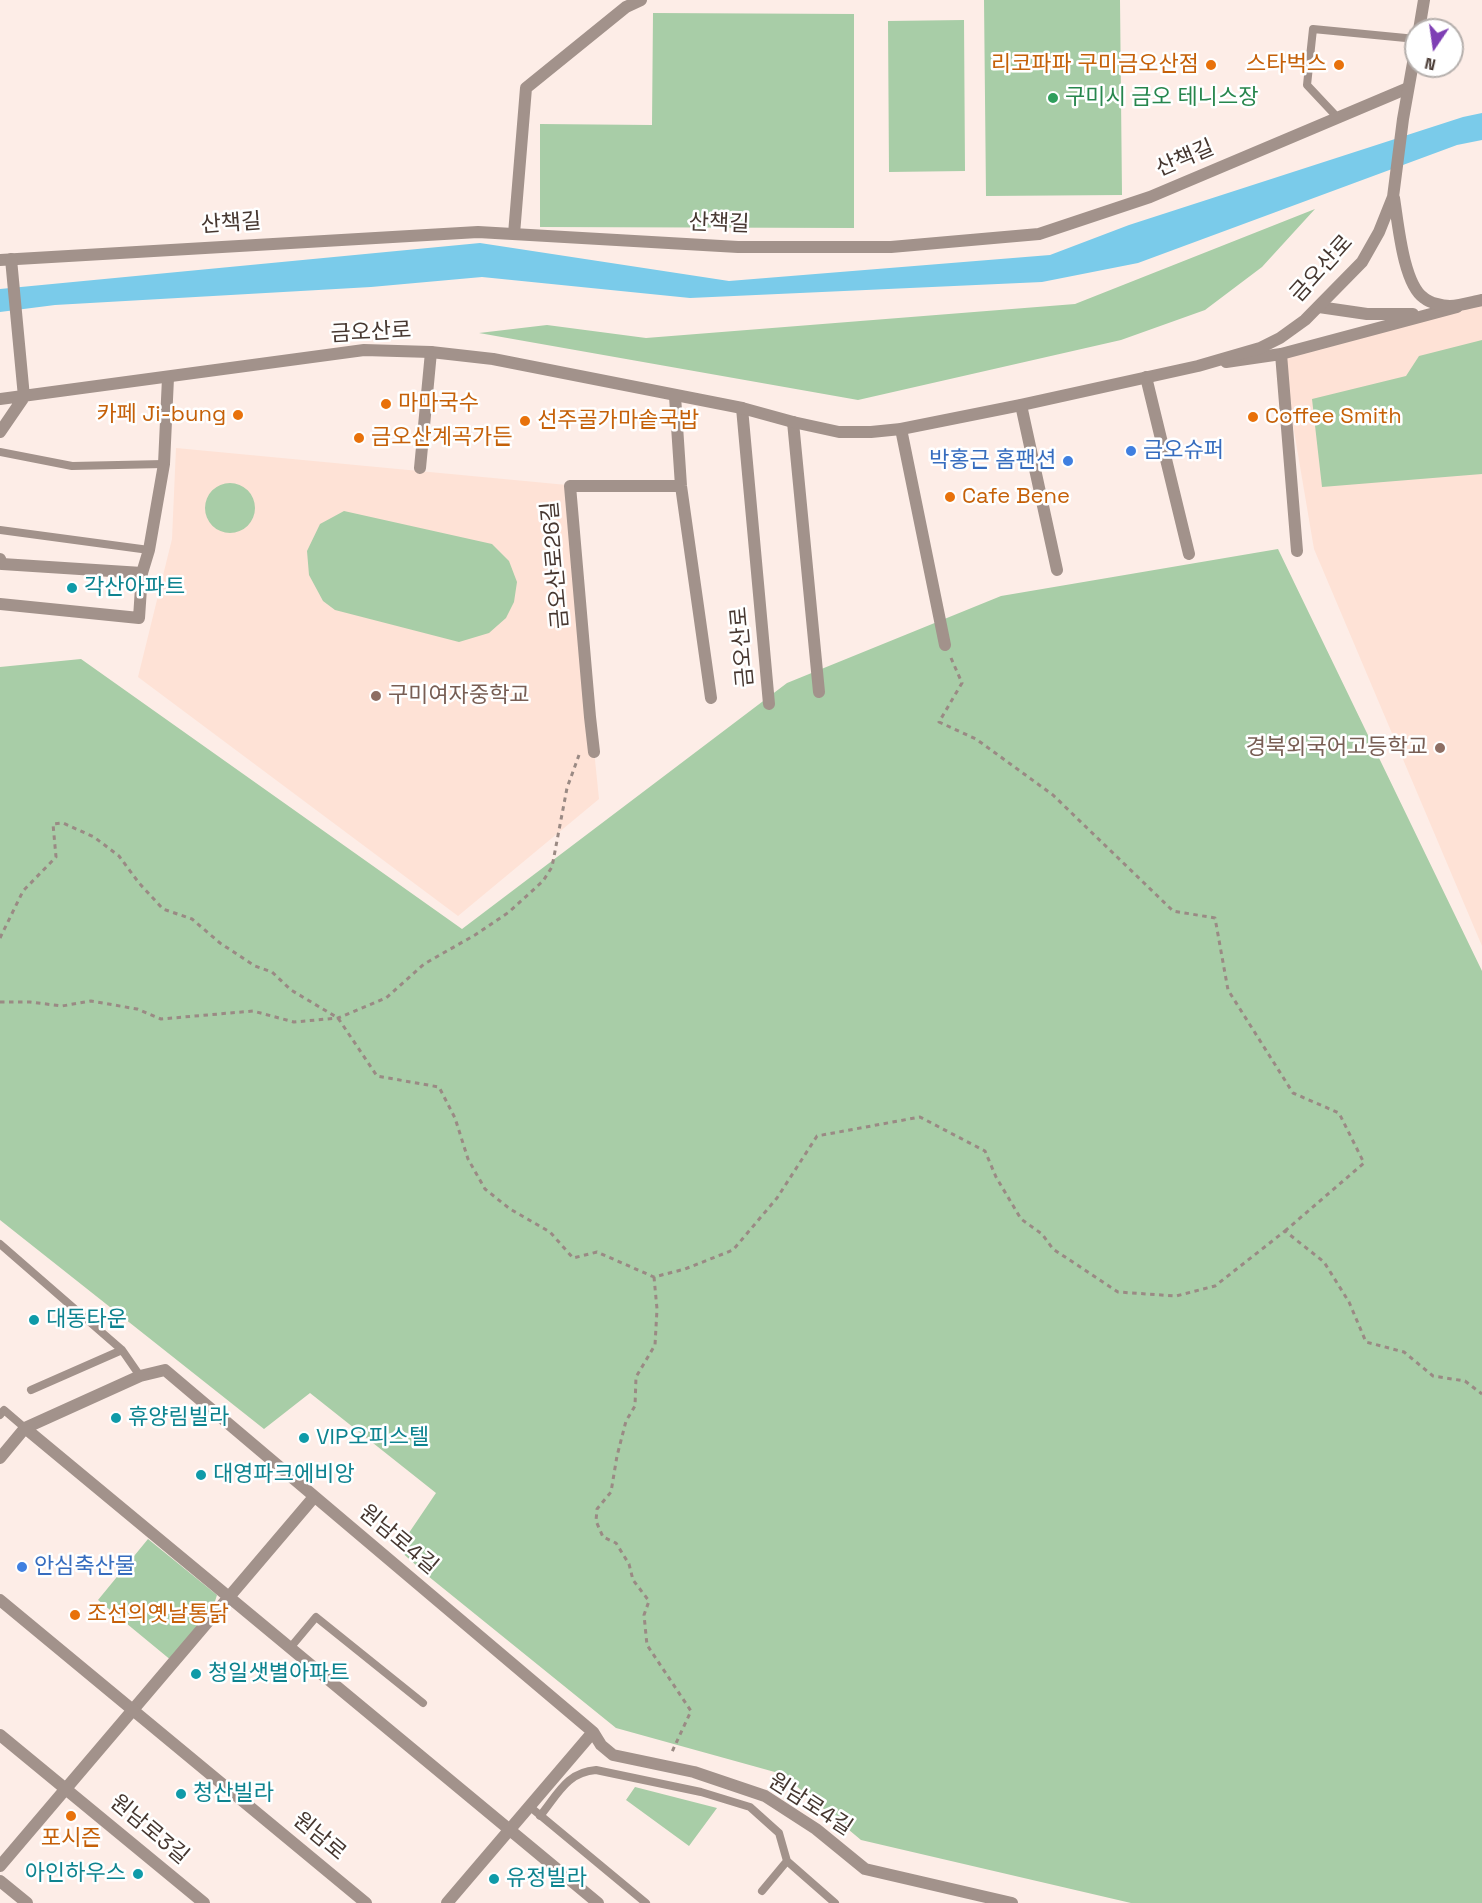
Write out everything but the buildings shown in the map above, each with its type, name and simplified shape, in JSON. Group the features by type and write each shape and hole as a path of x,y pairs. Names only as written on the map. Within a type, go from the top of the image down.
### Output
{"street":[{"path":"514,234 526,88 626,7 641,0"},
{"path":"1421,18 1424,0"},
{"name":"금오산로","path":"0,399 364,350 431,352 494,359 742,408 839,432 871,432 901,429 1021,405 1198,366 1260,348 1280,338 1305,320 1362,262 1394,197 1410,78"},
{"name":"산책길","path":"6,259 478,232 738,247 891,247 1039,234 1150,197 1408,88"},
{"path":"1394,197 1406,264 1413,286 1418,292 1429,301 1450,306 1482,300"},
{"path":"0,432 24,397 6,259"},
{"path":"1198,366 1281,354 1482,300"},
{"path":"1319,307 1385,315 1449,310"},
{"path":"420,468 431,352"},
{"path":"1281,354 1297,551"},
{"path":"1146,377 1189,554"},
{"path":"0,604 139,618 142,573 149,549 164,464 168,378"},
{"path":"675,396 681,486 711,698"},
{"path":"1021,405 1057,570"},
{"name":"금오산로","path":"742,408 769,704"},
{"path":"793,422 819,692"},
{"path":"901,429 945,645"},
{"name":"금오산로26길","path":"594,752 570,486 681,486"},
{"path":"0,558 2,564 142,573"},
{"name":"원남로4길","path":"0,1458 25,1428 140,1376 165,1370 593,1732 601,1745 613,1755 694,1772 765,1796 816,1829 865,1869 1012,1903"},
{"path":"25,1428 598,1903"},
{"path":"0,1866 314,1497"},
{"name":"원남로","path":"0,1600 366,1903"},
{"path":"447,1903 593,1732"},
{"name":"원남로3길","path":"0,1735 204,1903"},
{"path":"0,1881 27,1903"}],"lane":[{"path":"1338,118 1307,85 1313,29 1404,38"},
{"path":"0,452 72,466 164,464"},
{"path":"0,531 149,549"},
{"path":"0,1244 122,1350 140,1376"},
{"path":"31,1390 122,1350"},
{"path":"0,1415 4,1410 25,1428"},
{"path":"290,1648 316,1617 423,1703"},
{"path":"540,1816 572,1777 585,1771 597,1770 701,1792 750,1808 779,1833 787,1861 835,1903"},
{"path":"529,1806 646,1903"},
{"path":"762,1891 787,1861"}],"path":[{"path":"0,938 23,891 56,857 53,824 63,823 94,837 119,856 139,883 163,909 192,919 220,943 255,966 272,972 291,990 338,1018 377,1076 439,1087 455,1118 468,1160 485,1189 510,1209 550,1232 573,1258 597,1252 654,1277 686,1269 733,1250 777,1198 817,1136 920,1117 985,1151 996,1177 1022,1219 1042,1234 1053,1249 1118,1292 1176,1296 1215,1286 1285,1231 1364,1163 1339,1113 1293,1094 1228,990 1215,918 1173,911 1053,795 975,740 939,722 962,683 945,645"},
{"path":"0,1002 30,1002 62,1006 92,1001 137,1009 161,1019 253,1011 294,1022 338,1018 386,998 423,964 510,912 543,881 552,867 567,788 580,749"},
{"path":"1285,1231 1324,1262 1349,1302 1366,1342 1404,1352 1433,1376 1465,1381 1482,1394"},
{"path":"654,1277 657,1309 655,1345 636,1377 635,1406 626,1421 611,1492 597,1509 596,1521 603,1537 616,1543 629,1564 633,1580 649,1600 644,1615 647,1645 691,1711 666,1767"}],"shaded area":[{"name":"경북외국어고등학교","path":"1482,302 1482,946 1314,549 1281,354"},
{"name":"구미여자중학교","path":"176,448 567,485 599,799 458,916 138,677 172,539"}],"green space":[{"name":"구미시 금오 테니스장","path":"984,0 1120,0 1122,195 986,196"},
{"path":"653,13 854,14 854,228 540,227 540,124 652,125"},
{"path":"964,20 965,171 889,172 888,21"},
{"path":"1315,209 1262,267 1205,310 1121,340 858,400 479,333 547,325 646,338 1075,304"},
{"path":"1482,340 1482,474 1322,487 1312,399 1406,376 1419,356"},
{"path":"225,483 235,483 248,490 255,503 255,513 248,526 235,533 225,533 216,529 209,522 205,513 205,503 209,494 216,487"},
{"path":"344,511 492,544 509,561 517,582 514,602 506,618 489,633 459,642 335,610 323,601 309,575 307,551 320,524"},
{"path":"1278,549 1482,971 1482,1903 1131,1903 861,1840 782,1774 616,1728 428,1576 398,1549 436,1493 310,1393 264,1429 0,1220 0,667 81,659 462,929 787,683 1001,596"},
{"path":"148,1539 217,1595 211,1614 172,1661 98,1600"},
{"path":"635,1787 717,1808 689,1846 626,1800"}],"water":[{"path":"1482,113 1482,140 1457,145 1138,263 1042,282 690,298 482,277 371,287 55,305 0,312 0,289 480,243 729,281 1050,255 1129,225 1463,117"}],"place":[{"name":"리코파파 구미금오산점","path":"1211,65"},
{"name":"스타벅스","path":"1339,65"},
{"name":"구미시 금오 테니스장","path":"1053,98"},
{"name":"마마국수","path":"386,404"},
{"name":"카페 Ji-bung","path":"238,415"},
{"name":"Coffee Smith","path":"1253,417"},
{"name":"선주골가마솥국밥","path":"525,421"},
{"name":"금오산계곡가든","path":"359,438"},
{"name":"금오슈퍼","path":"1131,451"},
{"name":"박홍근 홈팬션","path":"1068,461"},
{"name":"Cafe Bene","path":"950,497"},
{"name":"각산아파트","path":"72,588"},
{"name":"구미여자중학교","path":"376,696"},
{"name":"경북외국어고등학교","path":"1440,748"},
{"name":"대동타운","path":"34,1320"},
{"name":"휴양림빌라","path":"116,1418"},
{"name":"VIP오피스텔","path":"304,1438"},
{"name":"대영파크에비앙","path":"201,1475"},
{"name":"안심축산물","path":"22,1567"},
{"name":"조선의옛날통닭","path":"75,1615"},
{"name":"청일샛별아파트","path":"196,1674"},
{"name":"청산빌라","path":"181,1794"},
{"name":"포시즌","path":"71,1816"},
{"name":"아인하우스","path":"138,1874"},
{"name":"유정빌라","path":"494,1879"}]}
